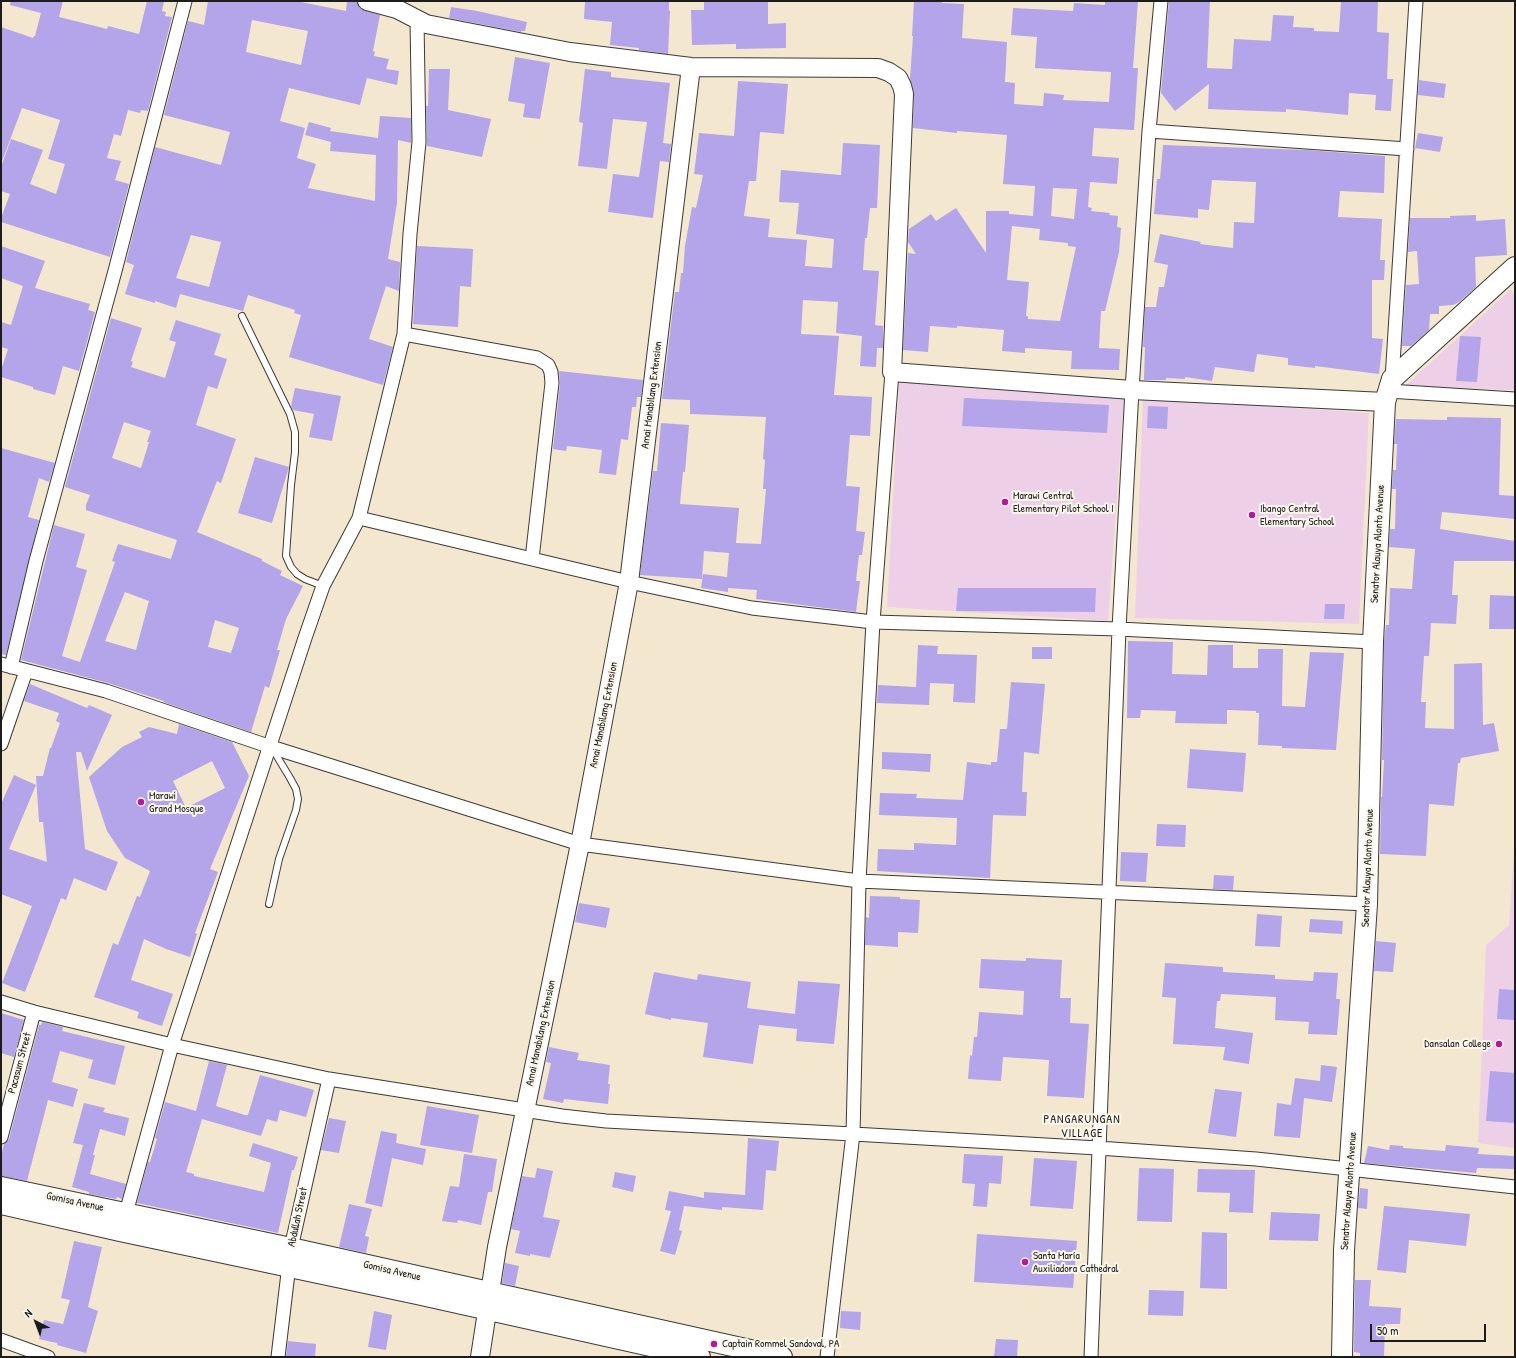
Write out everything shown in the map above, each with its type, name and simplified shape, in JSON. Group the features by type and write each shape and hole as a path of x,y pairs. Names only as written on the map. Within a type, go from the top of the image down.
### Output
{"main road":[{"path":"367,1 397,9 417,21 426,24 458,32 570,52 691,67 878,68 889,72 898,78 904,94 892,372 1132,390 1388,391 1515,267"},
{"name":"Amai Manabilang Extension","path":"480,1357 497,1247 580,844 629,582 691,67"},
{"name":"Senator Alauya Alonto Avenue","path":"1342,1357 1344,1250 1367,904 1373,642 1388,391"},
{"name":"Gomisa Avenue","path":"1,1187 126,1213 290,1257"},
{"name":"Gomisa Avenue","path":"1,1204 290,1257 489,1301 782,1357"},
{"name":"Gomisa Avenue","path":"489,1301 700,1357"}],"street":[{"path":"186,1 115,271 6,665 106,691 271,747 580,844 859,881 1367,904"},
{"path":"1091,1357 1119,629 1132,390 1149,131 1161,1"},
{"path":"1416,1 1407,149 1388,391 1515,400"},
{"path":"126,1213 172,1045 323,586 359,518 404,334 410,234 419,142 417,21"},
{"path":"1149,131 1407,149"},
{"path":"404,334 537,358 544,361 548,366 551,372 552,383 532,559"},
{"path":"827,1357 853,1134 859,881 873,622 892,372"},
{"path":"359,518 629,582 752,608 873,622 1119,629 1373,642"},
{"path":"1,744 26,671"},
{"path":"1,1002 34,1012 172,1045 329,1079 606,1122 853,1134 1256,1159 1515,1187"},
{"name":"Pacasum Street","path":"1,1137 34,1012"},
{"name":"Abdullah Street","path":"278,1357 290,1257 329,1079"},
{"path":"1,1340 48,1357"}],"lane":[{"path":"242,316 290,414 295,432 295,452 286,556 291,567 297,574 304,579 323,586"},
{"path":"269,904 279,859 296,810 298,798 296,789 271,747"}],"shaded area":[{"path":"1511,289 1515,297 1515,390 1405,386"},
{"name":"Marawi Central Elementary Pilot School I","path":"899,381 1124,398 1108,621 887,607"},
{"name":"Ibango Central Elementary School","path":"1143,398 1369,413 1359,624 1135,618"},
{"name":"Dansalan College","path":"1515,836 1515,1148 1478,1143 1486,945 1509,925"}],"building":[{"path":"11,1 63,1 59,17 107,29 108,26 139,34 147,1 164,1 162,11 166,12 165,16 172,17 148,111 141,110 140,113 128,110 121,136 114,134 107,158 121,161 115,180 129,184 110,257 1,222 1,218 10,194 1,191 1,167 11,139 43,150 30,184 56,194 65,164 48,159 60,120 22,108 1,161 1,27 33,38 35,36 41,13 10,5"},
{"path":"208,1 296,1 346,11 347,1 357,1 360,9 380,15 373,51 375,52 374,56 389,59 386,69 399,71 397,85 367,78 360,105 289,88 280,121 305,128 297,158 316,164 308,188 375,201 376,155 330,151 331,142 305,135 309,122 331,128 330,131 378,138 380,116 411,118 411,143 398,140 397,203 388,259 400,262 399,291 386,286 369,339 393,347 383,385 289,357 301,315 294,313 295,310 248,295 243,311 180,294 176,308 125,294 134,265 126,262 155,147 221,165 230,132 164,115 188,21 204,25","holes":["252,20 308,31 301,65 246,52","191,235 221,242 209,287 176,278"]},
{"path":"585,1 669,1 668,54 639,50 639,48 610,45 612,22 584,19"},
{"path":"704,1 768,1 768,24 786,23 786,48 736,49 736,44 692,45 691,10 704,10"},
{"path":"914,1 942,1 942,3 964,4 962,38 1007,42 1005,82 1015,83 1014,104 1043,106 1044,93 1064,95 1063,100 1109,102 1111,72 1035,68 1037,37 1011,35 1013,8 1073,11 1074,3 1105,5 1105,1 1138,1 1133,68 1138,68 1134,130 1094,128 1092,156 1119,158 1117,184 1090,182 1088,207 1092,208 1091,211 1110,213 1109,215 1118,216 1117,227 1121,228 1119,252 1105,311 1101,311 1099,348 1120,349 1119,370 1071,369 1072,351 1025,348 1025,353 1002,351 1004,330 957,326 957,328 930,326 928,352 903,350 908,253 916,254 908,242 909,229 931,214 936,221 956,208 986,253 986,211 1009,211 1009,214 1033,216 1035,186 1003,184 1007,135 957,131 957,133 913,128 914,94 910,78","holes":["1053,188 1077,189 1074,219 1051,216","1012,226 1040,229 1039,240 1068,243 1068,246 1076,247 1060,321 1028,319 1028,316 1026,316 1029,282 1007,280"]},
{"path":"1169,1 1210,1 1207,68 1232,69 1234,39 1271,41 1273,15 1294,16 1293,27 1314,28 1314,31 1339,32 1341,1 1378,1 1377,32 1389,33 1387,79 1393,79 1391,111 1375,110 1376,95 1349,93 1348,115 1286,109 1286,112 1208,109 1209,84 1175,111 1161,93"},
{"path":"451,7 527,22 525,31 521,32 449,18"},
{"path":"515,57 550,63 540,119 523,117 525,104 508,101"},
{"path":"429,69 450,69 448,110 491,119 482,157 427,146 426,106 428,106"},
{"path":"585,69 611,72 611,77 670,83 663,143 671,144 669,162 660,161 653,218 608,212 613,174 639,177 647,122 613,119 607,169 578,166 583,123 579,122"},
{"path":"1419,80 1446,84 1444,98 1418,95"},
{"path":"738,81 788,84 784,134 760,132 756,181 749,181 744,216 770,219 768,237 807,240 805,266 832,268 834,239 796,234 799,203 779,202 781,170 841,175 843,143 880,145 877,208 870,208 867,238 865,238 863,270 879,271 875,325 883,326 883,348 877,348 876,367 860,366 862,336 836,333 838,302 803,300 801,334 839,336 834,395 872,397 870,436 850,435 846,486 860,487 856,531 865,532 862,555 859,555 856,581 860,581 856,612 756,599 757,590 728,588 728,592 701,588 703,574 727,577 729,553 704,551 702,579 640,575 653,471 657,471 661,423 689,425 685,472 683,472 680,504 739,508 736,543 761,544 766,489 763,489 765,460 763,459 766,417 690,414 690,400 662,399 675,292 679,292 692,207 696,208 703,175 694,174 699,133 734,136"},
{"path":"1418,133 1443,137 1440,152 1415,148"},
{"path":"1163,145 1308,150 1385,156 1384,193 1340,191 1338,217 1382,219 1380,260 1385,260 1384,280 1372,280 1372,338 1383,339 1379,374 1315,366 1315,368 1288,365 1288,358 1257,354 1254,372 1215,367 1212,381 1185,377 1185,379 1166,378 1166,380 1144,380 1145,347 1143,347 1145,307 1156,307 1159,287 1164,287 1168,265 1154,262 1160,234 1201,242 1200,244 1233,248 1234,222 1254,223 1256,182 1212,180 1209,210 1198,209 1198,218 1154,214 1157,179 1160,179"},
{"path":"1476,215 1476,221 1505,219 1507,255 1475,257 1476,287 1459,302 1453,305 1439,306 1439,314 1430,314 1429,330 1411,346 1402,346 1406,285 1419,284 1417,251 1408,252 1410,218 1450,218 1450,216"},
{"path":"1,246 45,261 35,288 90,304 88,310 95,312 79,371 63,366 55,395 33,389 33,387 1,377 1,370 8,349 1,347 1,322 11,325 23,286 1,278"},
{"path":"417,246 473,249 471,287 460,286 458,327 413,324"},
{"path":"111,318 142,328 131,361 133,362 131,367 165,378 176,342 169,340 176,320 221,334 214,355 227,359 217,389 208,386 196,425 236,439 221,483 217,481 197,532 262,559 262,561 282,571 280,575 303,586 286,619 277,650 280,650 269,688 265,686 251,732 108,683 21,660 54,525 85,534 76,567 87,570 62,656 80,662 115,562 112,561 118,544 171,559 177,540 86,510 86,505 90,495 65,487","holes":["124,422 151,431 141,468 112,458","125,592 149,601 136,650 105,641","215,620 239,628 231,653 208,647"]},
{"path":"1460,336 1481,337 1477,382 1456,381"},
{"path":"559,371 643,380 641,397 637,397 636,407 632,407 628,440 621,439 616,475 599,473 602,450 567,446 566,451 553,449 560,384"},
{"path":"295,388 341,396 332,441 309,437 314,414 293,410 291,406"},
{"path":"964,398 1109,405 1107,433 962,426"},
{"path":"1148,406 1168,407 1167,429 1147,428"},
{"path":"1447,417 1501,418 1499,495 1515,496 1515,519 1442,512 1440,529 1515,541 1515,561 1454,561 1452,595 1458,595 1456,624 1431,623 1429,656 1424,656 1421,702 1426,702 1425,728 1454,729 1454,664 1482,663 1483,725 1494,723 1499,751 1461,758 1460,763 1458,763 1454,806 1429,804 1426,856 1380,854 1381,797 1384,760 1382,760 1384,642 1386,625 1389,625 1390,588 1412,589 1415,549 1389,547 1390,529 1395,529 1396,489 1392,489 1393,470 1396,470 1397,444 1394,444 1396,419 1447,420"},
{"path":"1,448 55,463 49,482 39,478 28,517 39,520 6,655 1,654"},
{"path":"255,457 289,467 272,523 238,513"},
{"path":"958,588 1096,588 1095,612 956,611"},
{"path":"1490,595 1515,596 1515,629 1489,629"},
{"path":"1325,604 1345,604 1344,619 1324,619"},
{"path":"1128,641 1173,642 1172,674 1207,675 1208,645 1233,645 1233,668 1258,668 1258,649 1283,649 1282,706 1305,707 1310,652 1344,653 1336,750 1282,748 1282,746 1258,745 1259,713 1256,713 1256,711 1227,710 1227,724 1175,723 1176,711 1141,710 1140,718 1127,718"},
{"path":"918,645 938,646 937,654 977,655 975,703 953,702 954,684 930,683 929,705 877,703 878,685 916,687"},
{"path":"1032,647 1052,647 1052,659 1032,659"},
{"path":"1011,682 1045,684 1039,754 1024,752 1022,792 1027,792 1026,816 993,815 990,878 877,871 878,849 914,850 914,843 956,845 957,818 879,815 880,793 917,794 916,798 963,800 967,762 991,765 991,762 997,762 1000,729 1007,729"},
{"path":"30,684 87,708 89,705 112,715 87,771 81,752 76,752 85,849 118,862 106,891 74,878 66,900 61,898 25,992 2,983 32,906 1,894 1,804 14,775 36,785 9,849 47,862 43,822 39,822 36,776 43,776 50,748 60,723 56,721 59,713 24,701"},
{"path":"179,724 232,742 249,776 210,869 218,872 195,933 197,934 190,957 166,949 144,939 131,980 173,994 162,1026 137,1018 139,1012 94,997 113,943 118,945 137,896 140,897 150,871 125,858 107,831 89,777 122,747 142,737 139,732 149,727 177,734","holes":["212,761 225,788 186,808 173,781"]},
{"path":"1190,749 1246,753 1243,792 1187,788"},
{"path":"882,752 931,754 930,772 882,769"},
{"path":"1157,824 1186,825 1185,847 1156,846"},
{"path":"1121,852 1148,853 1146,882 1120,881"},
{"path":"1214,875 1234,876 1233,890 1213,889"},
{"path":"870,896 900,897 900,899 920,900 918,933 898,932 898,947 865,945 866,917 869,918"},
{"path":"579,903 610,908 606,928 575,922"},
{"path":"1257,914 1282,916 1280,947 1255,946"},
{"path":"1310,919 1343,921 1342,934 1309,932"},
{"path":"1376,941 1396,943 1393,972 1374,971"},
{"path":"1026,958 1062,960 1060,998 1071,998 1070,1023 1089,1024 1084,1098 1047,1096 1049,1060 1003,1057 1001,1081 968,1079 970,1055 972,1056 974,1037 977,1037 979,1012 1023,1015 1024,991 979,988 981,959 1026,961"},
{"path":"1165,963 1223,967 1223,972 1275,975 1275,979 1313,981 1314,972 1338,973 1336,999 1340,999 1337,1035 1308,1034 1309,1022 1275,1020 1276,997 1221,994 1220,1001 1217,1001 1215,1028 1253,1033 1249,1064 1223,1060 1225,1047 1173,1044 1176,998 1162,997"},
{"path":"654,972 697,980 698,974 751,982 747,1008 795,1014 798,981 840,984 834,1044 796,1041 797,1029 759,1025 753,1064 703,1057 708,1023 671,1018 671,1020 645,1014"},
{"path":"1499,989 1515,990 1515,1020 1497,1019"},
{"path":"1,1013 24,1020 14,1057 1,1053"},
{"path":"42,1022 63,1027 62,1031 125,1046 115,1085 88,1078 93,1060 60,1051 52,1082 78,1089 73,1107 48,1100 27,1181 1,1176 1,1156 4,1144 9,1139 39,1025 41,1025"},
{"path":"549,1047 579,1053 577,1060 610,1065 608,1104 564,1099 563,1103 543,1099 551,1063 546,1062"},
{"path":"209,1061 227,1065 216,1106 245,1115 248,1115 260,1075 314,1090 306,1117 280,1110 277,1122 267,1119 261,1136 202,1119 186,1172 194,1174 194,1176 264,1192 271,1163 249,1156 253,1143 298,1157 294,1170 292,1170 278,1233 137,1203 148,1162 150,1162 157,1139 155,1138 165,1102 196,1111"},
{"path":"1321,1065 1337,1067 1332,1102 1304,1098 1300,1138 1274,1136 1277,1103 1291,1105 1295,1078 1320,1081"},
{"path":"1490,1071 1515,1073 1515,1123 1486,1121"},
{"path":"1215,1089 1242,1092 1236,1137 1208,1133"},
{"path":"84,1103 105,1108 103,1112 129,1118 125,1136 100,1129 90,1174 126,1184 122,1199 117,1197 116,1199 89,1194 89,1192 72,1187 83,1145 73,1143"},
{"path":"427,1106 479,1115 472,1153 420,1145"},
{"path":"329,1118 346,1121 339,1153 321,1150"},
{"path":"381,1131 397,1134 396,1143 426,1149 423,1165 392,1158 382,1207 365,1203"},
{"path":"748,1138 779,1141 776,1171 766,1170 763,1210 722,1207 722,1210 684,1206 679,1230 682,1231 675,1255 660,1251 671,1211 665,1210 669,1191 704,1198 704,1192 745,1195"},
{"path":"1390,1145 1403,1146 1403,1148 1445,1151 1446,1145 1479,1148 1478,1154 1515,1156 1515,1169 1477,1168 1476,1173 1364,1163 1368,1146 1389,1150"},
{"path":"464,1154 497,1159 492,1192 488,1192 481,1225 458,1220 457,1223 442,1221 450,1186 459,1187"},
{"path":"964,1154 1003,1156 1001,1184 989,1183 987,1207 973,1206 975,1184 962,1183"},
{"path":"1034,1158 1077,1161 1073,1209 1030,1206"},
{"path":"537,1168 553,1171 543,1217 560,1220 550,1258 515,1253 520,1231 511,1229 522,1176 535,1178"},
{"path":"1139,1168 1174,1169 1172,1222 1137,1221"},
{"path":"1198,1169 1255,1170 1253,1213 1229,1212 1230,1193 1197,1192"},
{"path":"615,1172 636,1176 633,1192 612,1187"},
{"path":"1360,1188 1368,1189 1367,1209 1358,1208"},
{"path":"349,1204 372,1209 365,1236 369,1237 366,1253 339,1247"},
{"path":"1384,1206 1470,1214 1466,1246 1409,1240 1406,1273 1377,1270"},
{"path":"1271,1212 1320,1214 1318,1241 1269,1240"},
{"path":"1202,1232 1227,1233 1227,1289 1200,1288"},
{"name":"Santa María Auxiliadora Cathedral","path":"977,1234 1077,1241 1073,1288 974,1282"},
{"path":"74,1241 102,1247 88,1307 98,1311 86,1353 57,1345 57,1343 39,1339 44,1320 63,1324 70,1300 61,1298"},
{"path":"505,1263 519,1266 515,1286 502,1283"},
{"path":"1355,1280 1371,1280 1369,1306 1401,1308 1400,1324 1385,1324 1384,1357 1360,1357 1360,1353 1354,1352"},
{"path":"1149,1290 1184,1291 1183,1316 1148,1315"},
{"path":"374,1311 392,1315 386,1350 368,1347"},
{"path":"841,1311 861,1312 860,1330 840,1328"},
{"path":"996,1339 1018,1340 1017,1357 994,1357"},
{"path":"288,1341 316,1344 315,1357 286,1357"}],"place":[{"name":"Marawi Central Elementary Pilot School I","path":"1005,502"},
{"name":"Ibango Central Elementary School","path":"1252,515"},
{"name":"Marawi Grand Mosque","path":"141,802"},
{"name":"Dansalan College","path":"1499,1044"},
{"name":"Santa María Auxiliadora Cathedral","path":"1025,1262"},
{"name":"Captain Rommel Sandoval, PA","path":"714,1344"}],"district":[{"name":"PANGARUNGAN VILLAGE","path":"1082,1127"}]}
